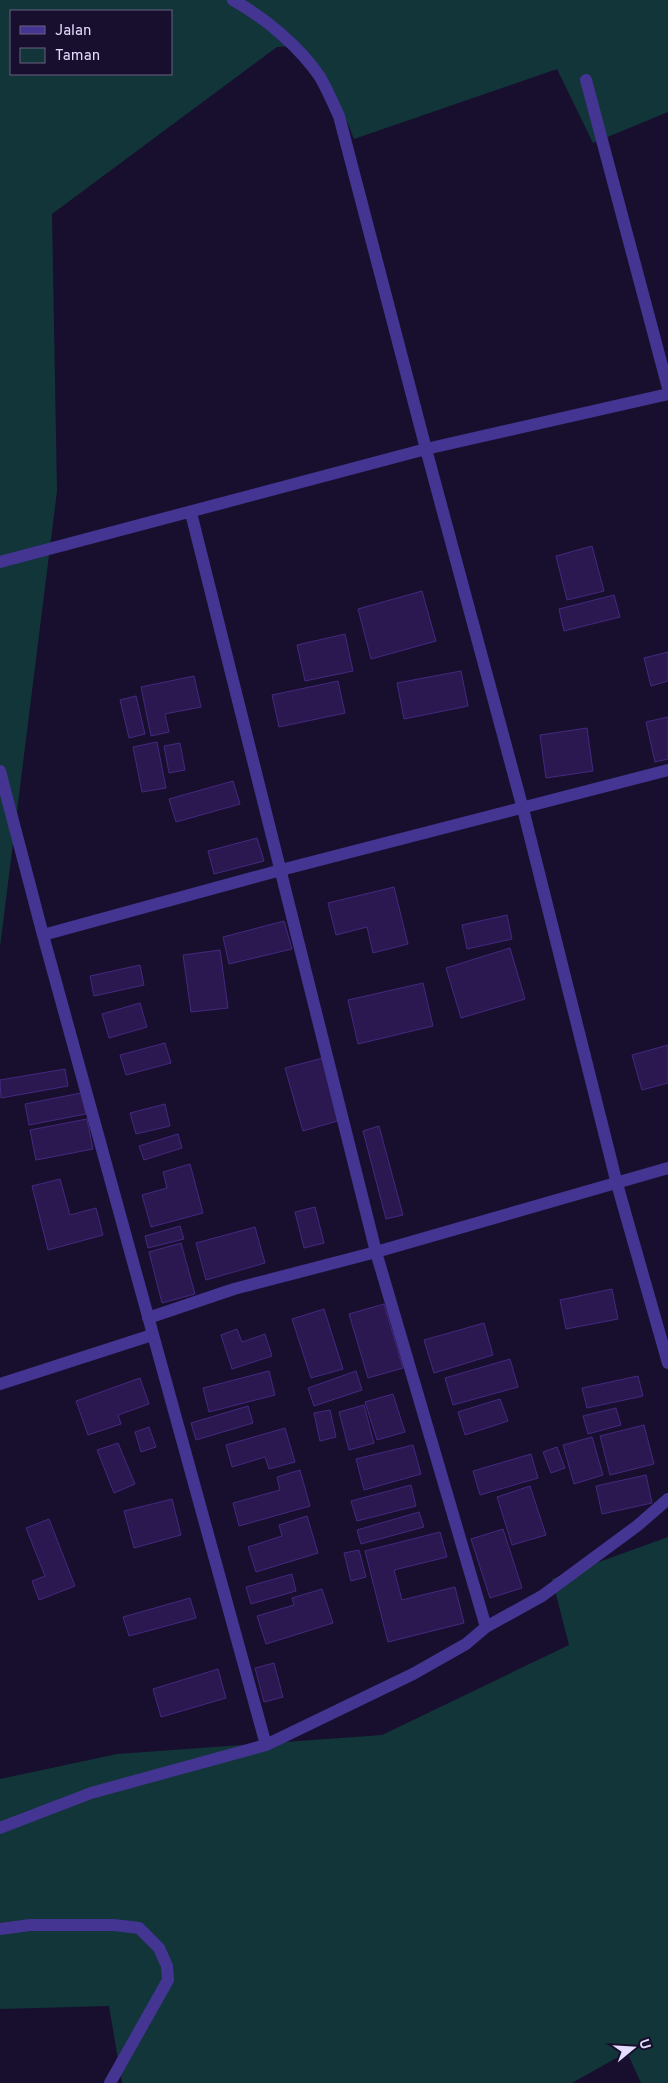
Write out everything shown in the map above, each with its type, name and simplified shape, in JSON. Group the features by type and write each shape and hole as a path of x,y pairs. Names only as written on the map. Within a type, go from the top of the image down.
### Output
{"street":[{"path":"233,0 254,12 284,36 320,77 339,116 523,809 617,1184 668,1363"},
{"path":"586,80 668,388"},
{"path":"0,562 191,513 426,449 668,394"},
{"path":"191,513 376,1252 486,1626"},
{"path":"43,935 281,870 668,770"},
{"path":"0,772 152,1335 266,1745"},
{"path":"148,1318 234,1289 376,1252 668,1168"},
{"path":"0,1384 152,1335"},
{"path":"0,1828 91,1793 266,1745 413,1674 466,1644 486,1626 542,1596 637,1526 668,1499"},
{"path":"0,1929 30,1925 114,1925 139,1928 159,1948 167,1966 168,1980 110,2083"}],"green space":[{"path":"0,0 668,0 668,112 593,143 557,69 354,139 341,107 292,46 277,47 52,214 57,491 0,947"},
{"path":"668,1537 668,2083 641,2083 627,2052 572,2083 122,2083 109,2006 0,2009 0,1779 117,1754 382,1735 569,1645 552,1579"}],"building":[{"path":"592,546 604,591 567,600 556,556"},
{"path":"422,591 436,641 371,659 358,609"},
{"path":"614,595 620,617 564,631 559,609"},
{"path":"345,634 353,671 305,681 297,645"},
{"path":"668,652 668,681 651,686 644,658"},
{"path":"461,671 468,706 404,719 397,683"},
{"path":"194,676 201,707 165,714 169,732 151,736 141,687"},
{"path":"338,681 345,713 279,727 272,695"},
{"path":"136,696 145,734 129,738 120,700"},
{"path":"668,717 668,759 655,762 646,722"},
{"path":"587,728 593,771 546,778 540,735"},
{"path":"157,742 166,788 142,792 133,747"},
{"path":"180,743 185,770 169,773 164,746"},
{"path":"233,781 240,804 176,822 169,799"},
{"path":"257,838 264,861 214,874 208,851"},
{"path":"394,887 408,944 373,953 367,927 336,935 328,903"},
{"path":"507,915 512,939 467,949 462,925"},
{"path":"284,921 292,949 229,964 223,937"},
{"path":"510,948 525,999 461,1018 446,968"},
{"path":"220,950 228,1008 191,1012 183,955"},
{"path":"140,965 144,985 94,996 90,976"},
{"path":"423,983 433,1026 358,1044 348,1000"},
{"path":"140,1003 147,1027 109,1038 102,1014"},
{"path":"165,1043 171,1063 126,1075 120,1055"},
{"path":"668,1045 668,1083 642,1090 632,1055"},
{"path":"323,1058 341,1120 303,1131 285,1068"},
{"path":"65,1069 68,1086 1,1098 0,1080"},
{"path":"81,1093 86,1114 29,1125 25,1104"},
{"path":"165,1104 170,1126 136,1134 130,1113"},
{"path":"87,1119 93,1149 36,1160 30,1130"},
{"path":"379,1126 403,1215 386,1219 363,1131"},
{"path":"178,1134 182,1148 144,1160 139,1146"},
{"path":"190,1164 203,1213 151,1227 142,1195 167,1188 163,1172"},
{"path":"60,1179 70,1215 96,1208 103,1235 48,1250 32,1186"},
{"path":"315,1207 324,1243 304,1248 295,1212"},
{"path":"180,1226 184,1239 148,1248 145,1236"},
{"path":"255,1227 265,1263 206,1280 196,1243"},
{"path":"181,1243 195,1294 162,1303 149,1252"},
{"path":"612,1289 618,1319 566,1329 560,1300"},
{"path":"384,1304 403,1368 368,1378 349,1314"},
{"path":"324,1309 343,1369 311,1378 292,1319"},
{"path":"484,1323 493,1355 434,1373 424,1340"},
{"path":"237,1329 242,1342 265,1334 272,1356 232,1369 221,1335"},
{"path":"510,1359 518,1387 453,1405 445,1378"},
{"path":"269,1371 275,1395 209,1412 203,1388"},
{"path":"356,1371 362,1390 314,1406 308,1388"},
{"path":"638,1376 643,1396 587,1408 582,1388"},
{"path":"140,1378 149,1404 118,1415 121,1424 88,1435 76,1401"},
{"path":"393,1394 405,1432 377,1440 365,1402"},
{"path":"500,1399 508,1421 465,1435 458,1412"},
{"path":"364,1405 374,1443 349,1450 339,1412"},
{"path":"248,1406 253,1423 196,1440 191,1423"},
{"path":"616,1408 621,1425 588,1434 583,1416"},
{"path":"330,1410 336,1437 320,1441 314,1413"},
{"path":"644,1425 654,1464 610,1475 600,1436"},
{"path":"149,1427 156,1447 141,1452 135,1432"},
{"path":"285,1428 295,1462 269,1469 265,1457 232,1467 226,1445"},
{"path":"592,1437 603,1475 574,1484 563,1445"},
{"path":"118,1443 135,1484 114,1493 97,1450"},
{"path":"413,1445 421,1474 364,1490 356,1459"},
{"path":"557,1447 565,1468 551,1473 543,1452"},
{"path":"531,1454 538,1478 480,1495 473,1471"},
{"path":"300,1470 310,1506 239,1526 233,1503 280,1490 277,1477"},
{"path":"646,1475 652,1503 602,1514 596,1486"},
{"path":"411,1485 416,1506 357,1521 351,1501"},
{"path":"530,1486 546,1535 512,1545 497,1497"},
{"path":"172,1499 181,1535 134,1548 124,1511"},
{"path":"419,1512 424,1527 361,1544 357,1530"},
{"path":"307,1516 318,1553 256,1572 248,1547 282,1536 279,1525"},
{"path":"49,1519 75,1586 39,1600 32,1581 45,1576 26,1528"},
{"path":"503,1529 522,1588 490,1598 471,1539"},
{"path":"440,1532 447,1557 394,1570 402,1600 455,1587 464,1623 388,1642 365,1551"},
{"path":"359,1550 366,1577 351,1581 344,1553"},
{"path":"292,1574 296,1591 251,1604 246,1587"},
{"path":"322,1589 333,1623 266,1644 257,1616 294,1605 292,1598"},
{"path":"190,1598 196,1618 129,1636 123,1617"},
{"path":"274,1663 283,1697 264,1702 255,1668"},
{"path":"218,1669 226,1698 161,1717 153,1689"}]}
